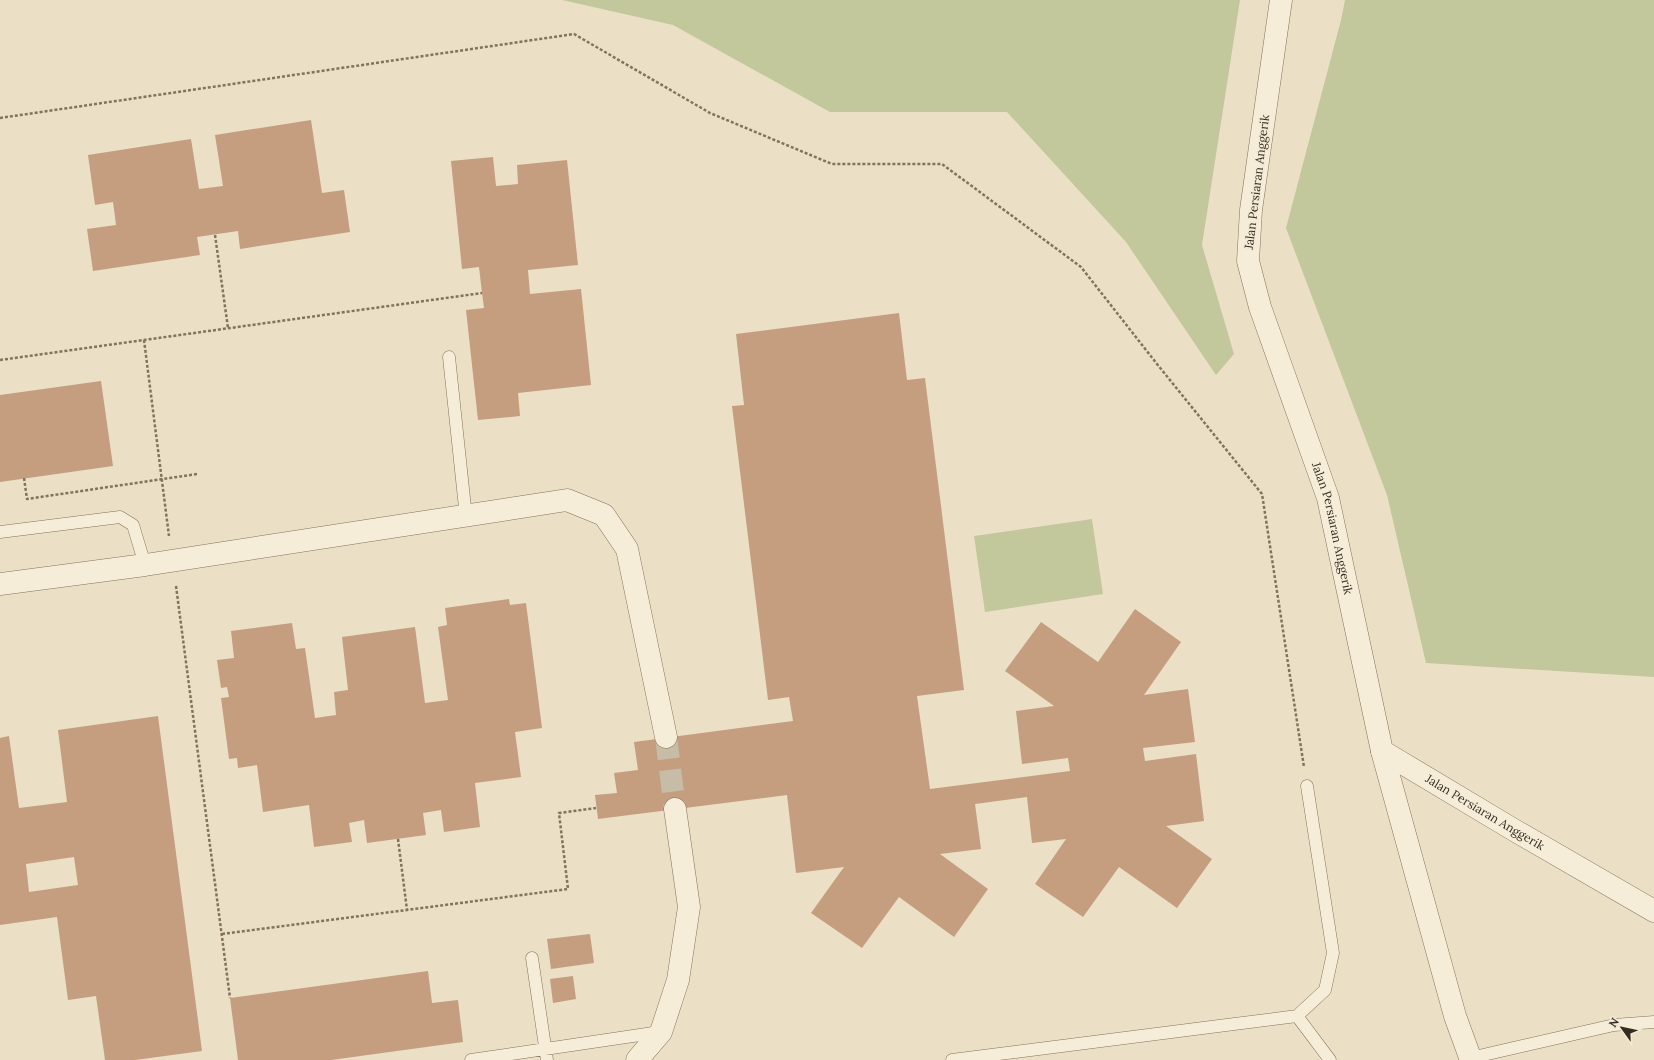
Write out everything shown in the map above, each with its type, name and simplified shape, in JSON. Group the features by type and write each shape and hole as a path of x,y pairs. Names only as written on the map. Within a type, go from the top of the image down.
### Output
{"street":[{"name":"Jalan Persiaran Anggerik","path":"1280,0 1251,210 1248,261 1260,307 1328,498 1382,751 1654,911"},
{"path":"0,584 173,561 567,500 604,515 627,549 666,737"},
{"path":"1382,751 1455,1016 1470,1059"},
{"path":"637,1060 661,1032 678,980 689,907 675,809"}],"lane":[{"path":"449,357 466,516"},
{"path":"0,532 120,517 133,525 145,565"},
{"path":"952,1060 1297,1016 1325,990 1333,953 1307,786"},
{"path":"532,958 547,1054"},
{"path":"1297,1016 1330,1060"},
{"path":"1470,1059 1614,1025 1654,1022"},
{"path":"471,1060 547,1054 661,1032"}],"path":[{"path":"0,118 574,34 710,113 832,164 942,164 1081,267 1262,494 1307,786"},
{"path":"216,235 228,328"},
{"path":"0,360 482,294"},
{"path":"144,340 230,998"},
{"path":"24,478 28,499 197,474"},
{"path":"222,934 568,889 559,813 596,808"},
{"path":"398,839 407,910"}],"green space":[{"path":"562,0 1240,0 1202,245 1234,354 1216,375 1126,242 1007,112 830,112 673,25"},
{"path":"1345,0 1654,0 1654,677 1426,663 1387,495 1286,228"},
{"path":"1092,519 1103,594 985,612 974,536"}],"building":[{"path":"311,120 322,193 344,190 350,232 240,249 238,231 197,237 200,255 93,271 87,229 116,225 113,202 95,205 88,155 191,139 199,189 223,186 215,135"},
{"path":"493,157 496,186 518,184 517,165 567,160 578,265 528,270 530,294 581,289 591,385 518,393 520,416 478,420 466,310 484,308 479,267 462,269 451,161"},
{"path":"899,313 907,380 925,378 964,690 917,696 930,789 1070,771 1068,758 1022,764 1016,711 1054,706 1005,671 1041,622 1098,662 1135,609 1181,642 1144,695 1188,689 1195,742 1143,748 1145,761 1196,754 1204,821 1166,826 1212,859 1177,908 1119,867 1083,917 1035,884 1066,839 1032,843 1027,797 975,804 981,849 940,854 988,889 954,937 899,897 862,948 811,913 844,867 796,873 787,795 598,819 595,795 617,793 614,773 638,770 634,742 793,721 789,697 768,700 732,406 744,405 736,334"},
{"path":"101,381 113,466 0,482 0,395"},
{"path":"509,599 510,605 526,603 542,728 515,732 521,777 475,783 480,827 444,832 441,810 423,813 426,835 367,843 364,820 349,823 352,842 314,847 309,805 263,812 257,765 238,768 237,758 229,759 221,698 229,697 227,687 221,688 217,660 234,658 231,631 292,623 296,649 305,648 315,718 336,715 334,692 348,690 342,637 415,627 425,703 448,700 438,627 447,625 445,608"},
{"path":"158,716 202,1051 135,1060 105,1060 96,996 68,1000 57,917 0,925 0,738 9,736 19,808 67,802 58,730","holes":["74,857 78,885 29,892 26,864"]},
{"path":"590,934 594,963 551,969 547,939"},
{"path":"428,971 432,1003 458,1000 463,1042 331,1060 238,1060 230,998"},
{"path":"573,976 576,999 553,1003 550,979"}],"tunnel":[{"path":"666,737 675,809"}]}
